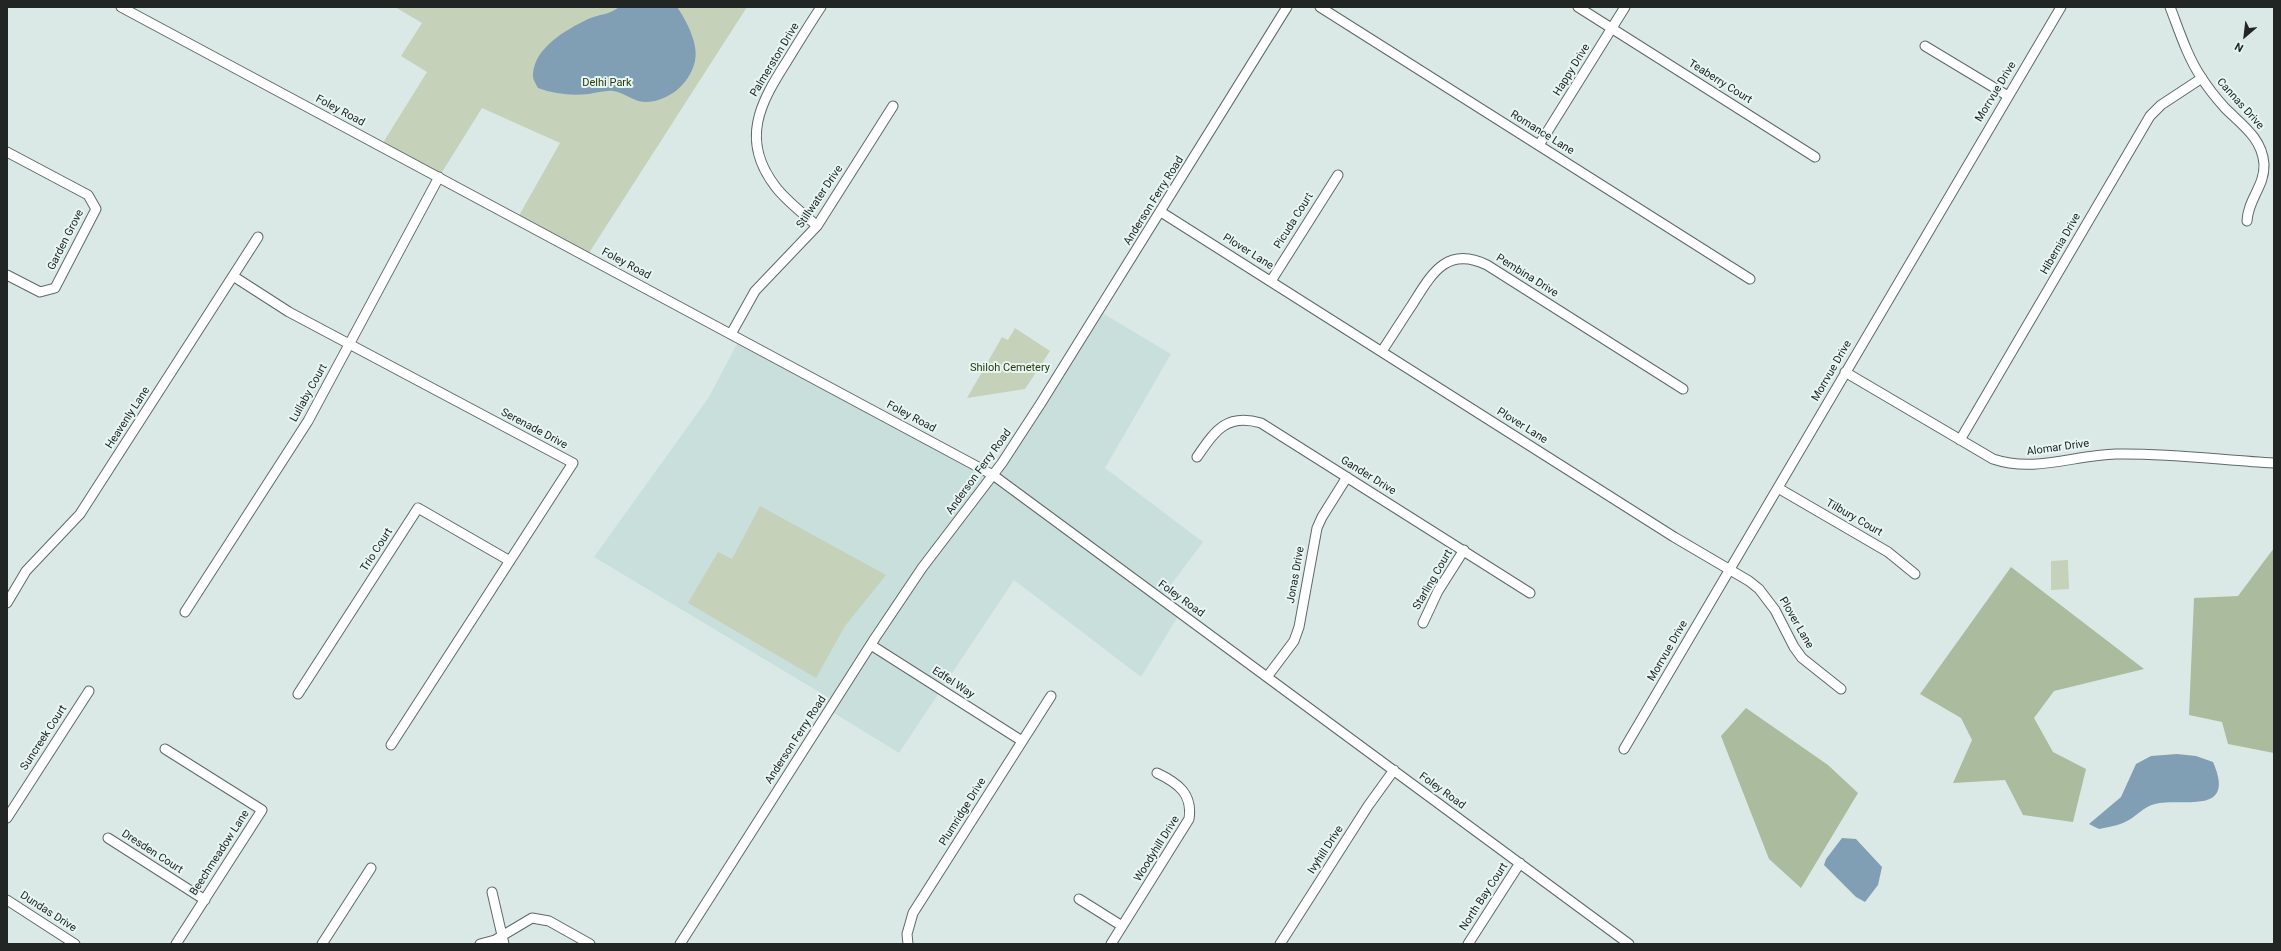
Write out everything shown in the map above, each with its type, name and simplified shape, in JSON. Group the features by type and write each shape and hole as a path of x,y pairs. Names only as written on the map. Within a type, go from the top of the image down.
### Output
{"street":[{"name":"Foley Road","path":"121,7 993,475 1629,944"},
{"name":"Palmerston Drive","path":"816,226 784,197 768,178 759,154 756,129 758,116 767,92 821,7"},
{"name":"Anderson Ferry Road","path":"680,944 871,645 922,568 993,475 1063,369 1287,7"},
{"name":"Romance Lane","path":"1320,7 1750,279"},
{"name":"Teaberry Court","path":"1578,7 1815,157"},
{"name":"Happy Drive","path":"1539,145 1625,7"},
{"name":"Morrvue Drive","path":"1624,749 2061,7"},
{"name":"Cannas Drive","path":"2170,7 2189,55 2202,78 2214,96 2250,131 2262,150 2264,163 2262,180 2248,208 2247,221"},
{"path":"1925,46 2008,96"},
{"name":"Hibernia Drive","path":"1960,440 2150,116 2161,104 2202,78"},
{"name":"Stillwater Drive","path":"731,334 755,291 816,226 893,106"},
{"name":"Garden Grove","path":"7,152 88,195 96,209 55,288 40,292 7,275"},
{"name":"Picuda Court","path":"1271,281 1338,175"},
{"name":"Lullaby Court","path":"185,612 299,435 439,177"},
{"name":"Plover Lane","path":"1161,212 1674,537 1730,569 1759,589 1775,610 1794,647 1802,658 1841,689"},
{"name":"Heavenly Lane","path":"7,603 26,571 80,514 258,237"},
{"name":"Pembina Drive","path":"1382,351 1437,268 1453,260 1471,259 1487,265 1683,389"},
{"name":"Serenade Drive","path":"233,276 289,312 573,463 391,745"},
{"name":"Alomar Drive","path":"1845,372 1994,459 2020,465 2038,465 2080,457 2118,454 2274,463"},
{"name":"Gander Drive","path":"1198,457 1220,428 1236,420 1252,420 1268,426 1530,593"},
{"name":"Jonas Drive","path":"1267,677 1294,641 1299,627 1317,528 1347,476"},
{"name":"Tilbury Court","path":"1778,488 1888,552 1915,574"},
{"name":"Trio Court","path":"298,694 418,508 510,561"},
{"name":"Starling Court","path":"1423,623 1438,591 1464,550"},
{"name":"Edfel Way","path":"871,645 1022,741"},
{"name":"Suncreek Court","path":"7,818 89,691"},
{"name":"Plumridge Drive","path":"908,944 907,934 913,912 1050,696"},
{"name":"Beechmeadow Lane","path":"165,749 262,810 176,944"},
{"name":"Ivyhill Drive","path":"1280,944 1368,806 1394,770"},
{"name":"Woodyhill Drive","path":"1111,944 1190,819 1190,806 1183,790 1175,782 1158,774"},
{"name":"Dresden Court","path":"108,838 204,900"},
{"name":"North Bay Court","path":"1468,944 1520,863"},
{"path":"322,944 371,868"},
{"path":"492,892 503,940"},
{"path":"1080,899 1122,926"},
{"name":"Dundas Drive","path":"7,900 75,944"},
{"path":"480,944 503,940 525,921 541,918 590,944"}],"shaded area":[{"path":"1099,311 1171,354 1105,468 1203,542 1161,598 1180,613 1141,677 1014,580 899,753 829,710 834,701 594,557 709,397 740,338 993,475"}],"green space":[{"name":"Delhi Park","path":"395,7 747,7 587,256 517,219 560,143 482,108 439,177 381,146 427,72 401,56 422,23"},
{"name":"Shiloh Cemetery","path":"1015,328 1050,351 1025,389 967,398 1002,337 1008,340"},
{"path":"760,506 886,575 845,626 816,678 688,603 718,552 732,559"},
{"path":"2274,548 2274,753 2228,744 2222,722 2189,715 2194,598 2238,596"},
{"path":"2068,560 2069,589 2051,590 2051,561"},
{"path":"2011,567 2144,669 2054,691 2034,718 2053,752 2086,769 2073,822 2023,815 2005,780 1953,783 1972,740 1961,718 1920,694"},
{"path":"1746,708 1828,765 1858,793 1801,888 1769,859 1721,736"}],"water":[{"path":"619,7 677,7 691,32 696,54 695,61 688,77 677,90 662,99 641,102 613,91 583,95 570,95 550,92 538,88 533,76 535,64 545,48 553,40 579,23 592,17 612,12"},
{"path":"2177,754 2196,756 2213,762 2219,779 2218,791 2212,798 2203,801 2166,802 2151,805 2127,821 2099,829 2089,824 2121,797 2136,764 2151,756"},
{"path":"1842,838 1856,839 1882,867 1878,885 1865,902 1856,897 1824,865 1826,859"}]}
